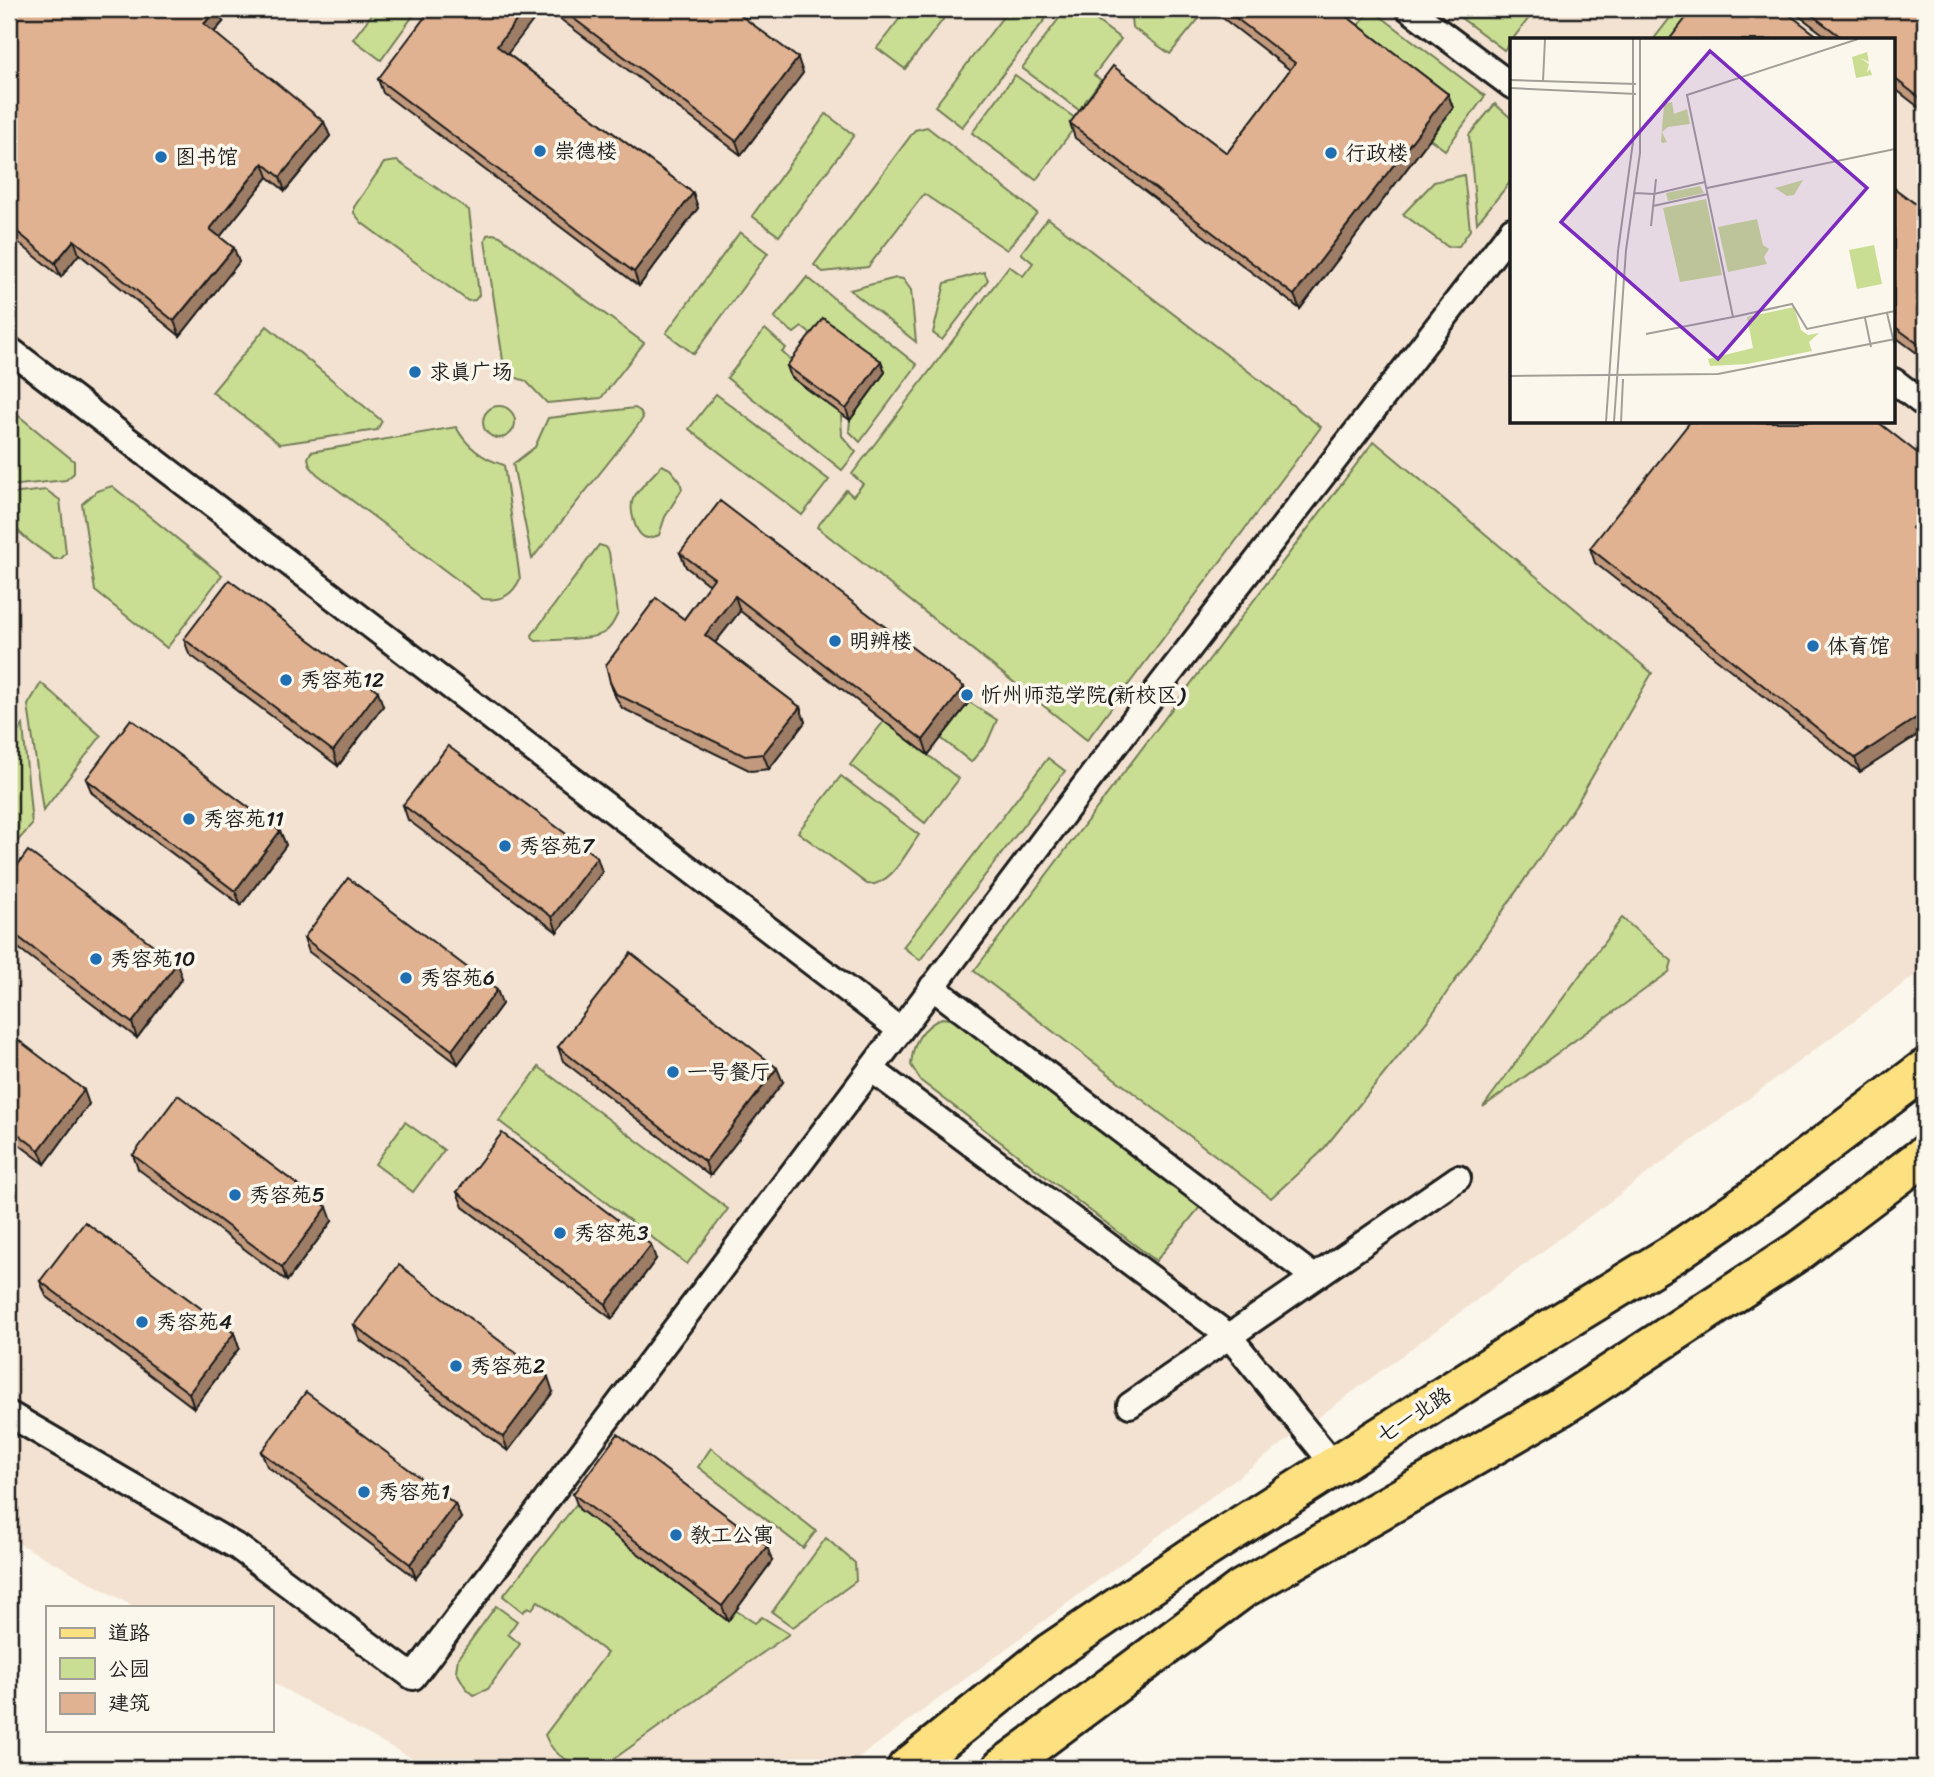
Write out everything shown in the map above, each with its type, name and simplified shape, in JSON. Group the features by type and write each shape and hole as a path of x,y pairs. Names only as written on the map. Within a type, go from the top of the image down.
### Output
{"main road":[{"name":"七一北路","path":"907,1768 1051,1654 1195,1555 1684,1246 1753,1199 1925,1069"},
{"path":"1002,1768 1242,1589 1560,1407 1800,1250 1925,1155"}],"street":[{"path":"1409,9 1510,85"},
{"path":"9,1414 239,1548 413,1677 1140,712 1510,233"},
{"path":"9,349 900,1030"},
{"path":"1896,383 1925,405"},
{"path":"932,987 1314,1277"},
{"path":"871,1069 1229,1336 1335,1466"},
{"path":"1130,1405 1458,1178"}],"shaded area":[{"name":"忻州师范学院(新校区)","path":"9,9 1925,9 1925,968 845,1768 430,1768 273,1683 273,1606 133,1606 9,1538"}],"green space":[{"path":"376,9 418,9 381,60 353,39"},
{"path":"907,9 951,9 905,69 877,48"},
{"path":"1009,9 1053,9 962,127 935,106"},
{"path":"1066,9 1081,9 1121,39 1094,75 1101,80 1079,110 1022,68"},
{"path":"1130,9 1193,9 1202,15 1170,54 1132,27"},
{"path":"1371,9 1485,96 1445,150 1430,139 1453,108 1353,32"},
{"path":"1449,9 1536,9 1513,38 1510,38 1504,50"},
{"path":"1677,9 1691,9 1703,18 1688,38 1655,38"},
{"path":"1015,75 1079,121 1036,180 972,133"},
{"path":"1495,104 1510,117 1510,182 1477,223 1469,135"},
{"path":"826,114 854,135 779,236 752,216"},
{"path":"927,127 1037,213 1007,250 924,194 868,267 823,272 814,265 915,130"},
{"path":"397,161 469,210 479,295 475,300 468,301 362,223 354,213 354,207 384,163"},
{"path":"1464,175 1470,230 1459,246 1448,247 1403,214 1434,182"},
{"path":"1048,218 1321,427 1087,740 817,527 846,490 853,496 863,484 852,474 1009,266 1023,276 1033,263 1021,253"},
{"path":"740,232 768,253 694,354 666,333"},
{"path":"487,235 500,236 644,343 601,398 547,403 526,381 505,374 485,240"},
{"path":"984,272 988,280 942,340 933,333 945,283"},
{"path":"807,277 917,365 860,442 849,431 850,420 885,372 818,340 802,327 794,333 774,318"},
{"path":"896,278 903,279 911,290 916,342 850,290"},
{"path":"267,326 382,421 377,430 280,444 212,392"},
{"path":"765,329 786,348 782,352 798,367 792,377 841,413 842,436 856,452 842,470 727,378"},
{"path":"716,394 829,480 802,515 689,429"},
{"path":"499,406 510,411 515,422 510,433 499,438 488,433 483,422 488,411"},
{"path":"9,408 74,461 74,473 66,480 9,486"},
{"path":"635,408 643,418 532,559 513,464 535,447 548,418"},
{"path":"456,427 476,451 504,465 520,579 510,593 501,598 483,599 317,474 310,466 308,458 311,452"},
{"path":"1374,441 1652,673 1577,803 1428,1020 1321,1152 1271,1198 974,971"},
{"path":"662,465 670,469 680,481 682,489 665,517 659,535 648,538 636,528 632,504 638,491"},
{"path":"112,486 222,575 167,648 95,591 82,504 97,491"},
{"path":"46,490 60,500 66,553 61,559 54,559 27,539 14,526 11,517 10,494"},
{"path":"599,545 606,547 609,552 618,613 611,626 605,632 591,637 536,641 533,639 532,635"},
{"path":"41,683 101,736 43,811 28,705"},
{"path":"969,702 997,720 987,743 971,762 941,738"},
{"path":"884,721 959,779 925,823 850,765"},
{"path":"23,725 32,825 13,846 9,843 9,745"},
{"path":"1048,758 1065,771 920,960 903,947"},
{"path":"841,776 919,835 897,867 875,884 867,884 798,832"},
{"path":"1622,918 1672,961 1669,972 1483,1107"},
{"path":"942,1018 956,1020 1200,1207 1156,1261 921,1081 911,1065 914,1049 923,1031"},
{"path":"539,1067 728,1209 687,1264 499,1121"},
{"path":"405,1122 444,1150 413,1192 375,1164"},
{"path":"711,1448 816,1531 803,1548 698,1467"},
{"path":"582,1497 579,1509 727,1620 735,1610 755,1623 762,1617 789,1634 601,1768 567,1761 554,1750 545,1735 607,1653 538,1601 532,1609 528,1607 523,1612 503,1596"},
{"path":"826,1538 855,1563 856,1581 793,1627 772,1612"},
{"path":"496,1606 517,1621 508,1634 520,1644 488,1689 474,1695 466,1688 456,1671 458,1658"}],"building":[{"name":"图书馆","path":"9,9 217,9 204,24 324,122 280,177 263,163 210,229 234,248 174,321 74,240 55,263 9,225"},
{"name":"崇德楼","path":"431,9 525,9 497,46 693,193 634,272 378,79"},
{"name":"崇德楼","path":"561,9 732,9 798,58 736,141"},
{"name":"行政楼","path":"1224,9 1337,9 1448,94 1294,295 1070,123 1113,66 1227,153 1295,63"},
{"path":"1693,9 1782,9 1820,38 1671,38"},
{"path":"1804,9 1911,9 1925,19 1925,91 1920,98 1896,80 1896,38 1842,38"},
{"path":"1896,189 1925,211 1925,349 1896,327"},
{"path":"823,318 881,361 846,409 787,366"},
{"name":"体育馆","path":"1688,424 1881,424 1925,459 1925,512 1912,528 1925,539 1925,712 1855,758 1590,548"},
{"name":"明辨楼","path":"720,501 964,687 923,740 735,596 705,635 800,707 763,754 745,756 616,694 606,665 656,598 684,619 714,578 680,553"},
{"name":"秀容苑12","path":"229,580 378,691 333,751 184,639"},
{"name":"秀容苑11","path":"131,719 280,831 235,891 86,779"},
{"name":"秀容苑7","path":"448,746 597,857 552,917 403,805"},
{"name":"秀容苑10","path":"28,851 177,963 132,1023 9,930 9,877"},
{"name":"秀容苑6","path":"348,878 497,990 452,1050 304,938"},
{"name":"一号餐厅","path":"631,953 777,1068 705,1162 558,1047"},
{"path":"9,1033 84,1090 39,1150 9,1127"},
{"name":"秀容苑5","path":"178,1095 327,1207 282,1267 133,1155"},
{"name":"秀容苑3","path":"502,1133 651,1245 606,1304 457,1192"},
{"name":"秀容苑4","path":"85,1222 234,1333 189,1393 40,1281"},
{"name":"秀容苑2","path":"399,1265 548,1377 503,1437 354,1325"},
{"name":"秀容苑1","path":"306,1392 455,1504 410,1564 261,1452"},
{"name":"教工公寓","path":"618,1434 767,1546 722,1606 573,1494"}],"place":[{"name":"崇德楼","path":"540,151"},
{"name":"行政楼","path":"1331,153"},
{"name":"图书馆","path":"161,157"},
{"name":"求真广场","path":"415,372"},
{"name":"明辨楼","path":"835,641"},
{"name":"体育馆","path":"1813,646"},
{"name":"秀容苑12","path":"286,680"},
{"name":"忻州师范学院(新校区)","path":"967,695"},
{"name":"秀容苑11","path":"189,819"},
{"name":"秀容苑7","path":"505,846"},
{"name":"秀容苑10","path":"96,959"},
{"name":"秀容苑6","path":"406,978"},
{"name":"一号餐厅","path":"673,1072"},
{"name":"秀容苑5","path":"235,1195"},
{"name":"秀容苑3","path":"560,1233"},
{"name":"秀容苑4","path":"142,1322"},
{"name":"秀容苑2","path":"456,1366"},
{"name":"秀容苑1","path":"364,1492"},
{"name":"教工公寓","path":"676,1535"}]}
